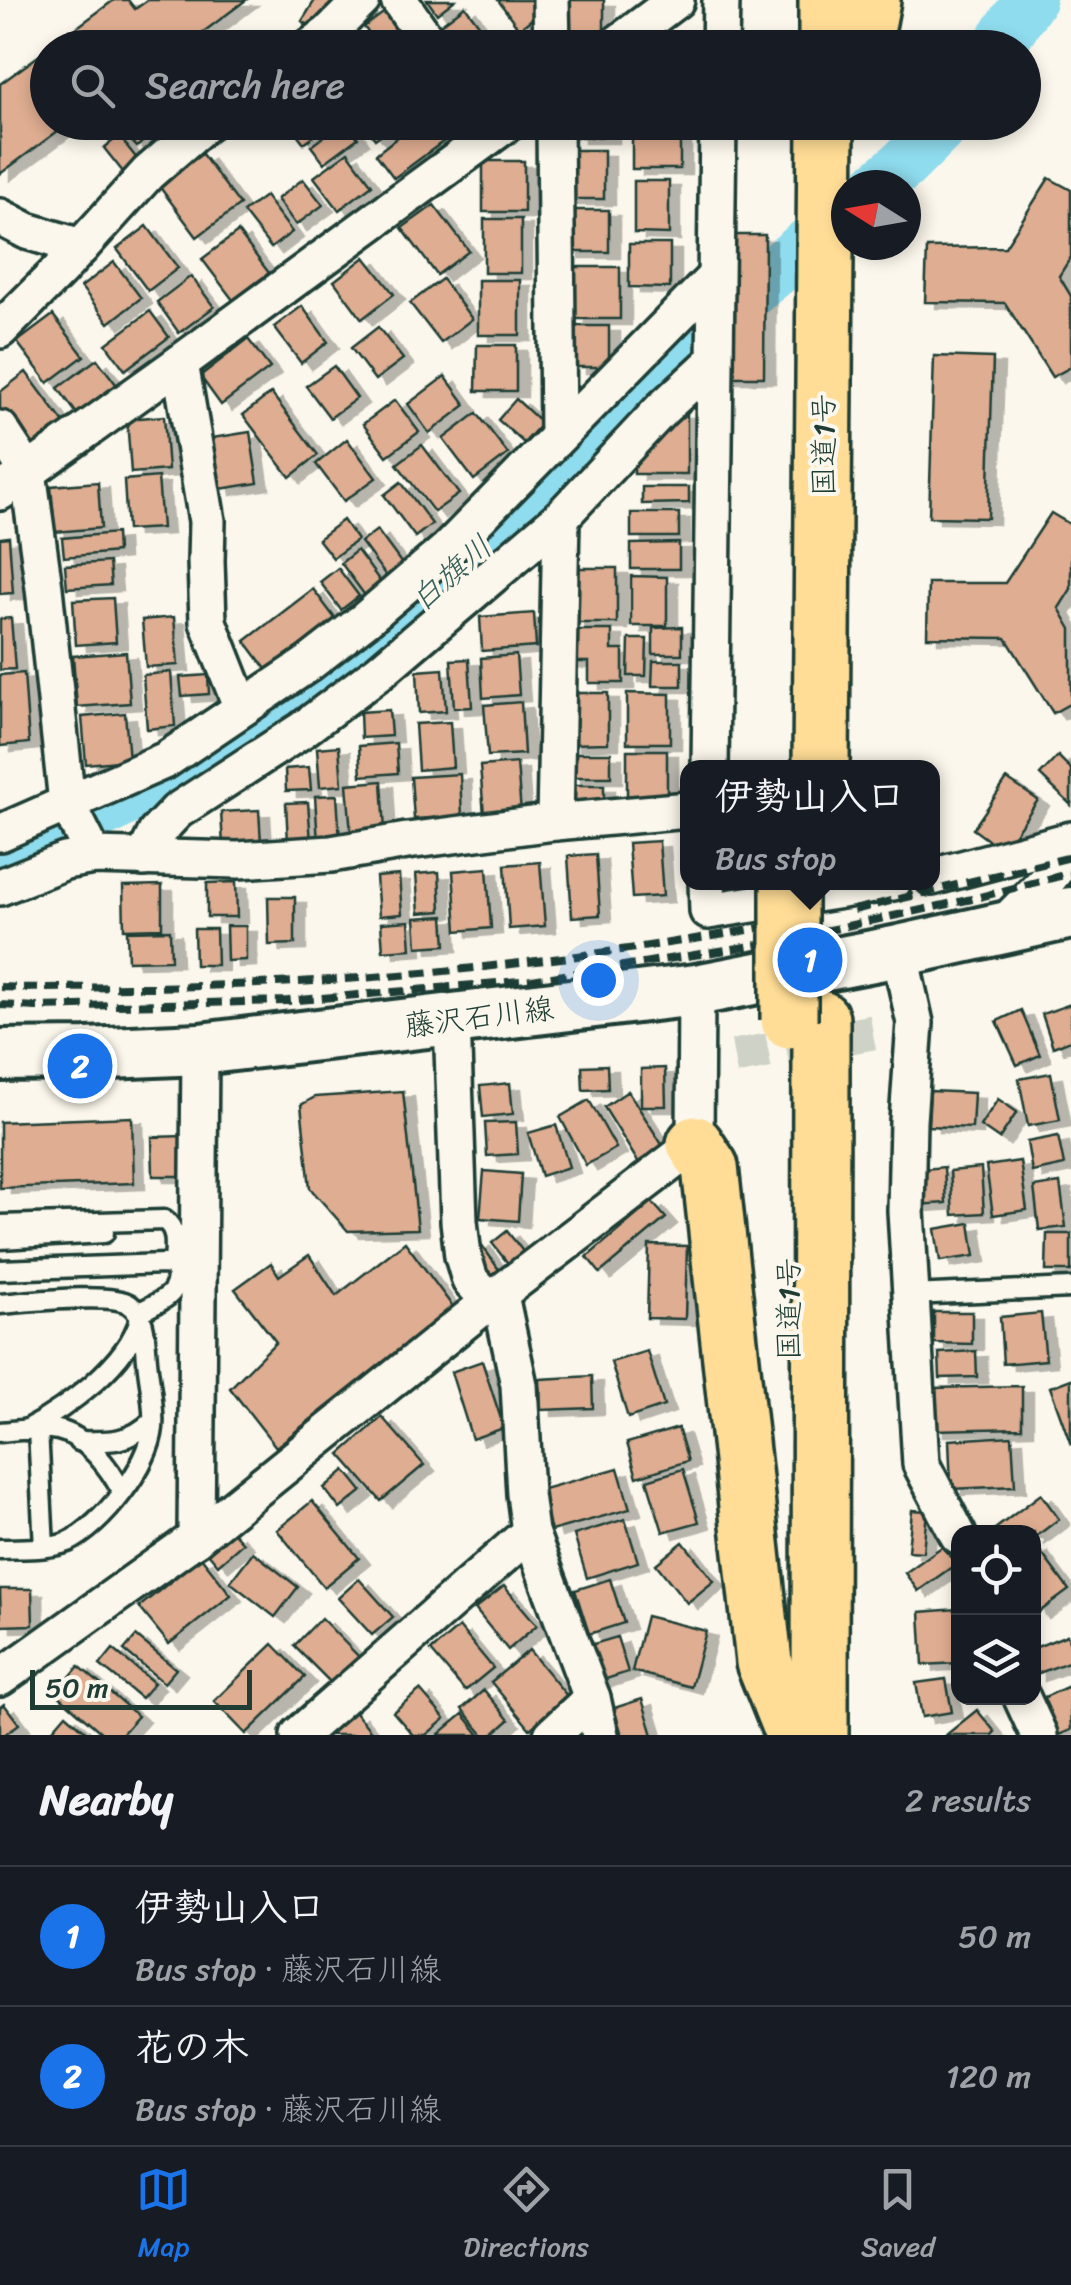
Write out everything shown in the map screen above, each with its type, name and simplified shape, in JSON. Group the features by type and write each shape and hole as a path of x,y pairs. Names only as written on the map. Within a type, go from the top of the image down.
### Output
{"highway":[{"path":"792,0 792,30"},
{"path":"826,30 827,0"},
{"path":"866,30 872,0"},
{"name":"国道1号","path":"789,760 819,140"},
{"name":"国道1号","path":"820,140 822,760"},
{"name":"国道1号","path":"790,890 805,1019"},
{"name":"国道1号","path":"798,1731 805,1019 820,890"},
{"path":"695,1144 710,1167 764,1662 798,1731"}],"street":[{"path":"332,30 362,0"},
{"path":"399,0 420,30"},
{"path":"551,0 552,30"},
{"path":"636,30 676,0"},
{"path":"720,30 721,0"},
{"path":"0,330 148,173 186,140"},
{"path":"14,482 180,363 474,140"},
{"path":"555,140 558,436"},
{"path":"710,760 718,140"},
{"path":"0,217 27,232 81,247"},
{"path":"0,833 166,760 308,664 448,549 715,277"},
{"path":"144,858 156,833 177,812 302,730 379,672 561,517 662,409 714,361"},
{"path":"180,363 208,521 208,622 242,708"},
{"path":"0,429 44,588 67,803 94,856"},
{"path":"556,822 561,517"},
{"path":"0,887 65,861 94,856 238,860 331,854 556,822 680,811"},
{"path":"940,874 1071,840"},
{"path":"997,931 1071,850"},
{"path":"707,890 708,910 841,890"},
{"name":"藤沢石川線","path":"0,1055 200,1049 696,990 1071,913"},
{"path":"899,951 915,1023 906,1211 921,1464 953,1525"},
{"path":"0,1678 196,1538 495,1298 695,1144 696,990"},
{"path":"452,1020 463,1256 470,1280 495,1298 518,1385 530,1532 592,1698 600,1735"},
{"path":"196,1538 200,1049"},
{"path":"298,1735 530,1532"},
{"path":"552,1735 592,1698"},
{"path":"1025,1705 1040,1735"}],"lane":[{"path":"0,1226 157,1220 169,1223 174,1235 172,1264"},
{"path":"0,1238 165,1230 174,1235"},
{"path":"0,1270 172,1264"},
{"path":"32,1430 113,1363 136,1333 139,1316 174,1292 177,1272 172,1264"},
{"path":"911,1296 1071,1288"},
{"path":"0,1304 112,1300 132,1306 144,1324 153,1420 144,1457 122,1492 111,1507 74,1539 44,1546 0,1548"},
{"path":"78,1441 134,1436 153,1420"},
{"path":"32,1430 44,1546"},
{"path":"0,1432 56,1430 78,1441 102,1462 122,1492"}],"building":[{"path":"114,0 128,0 135,9 148,0 246,0 206,30 73,30"},
{"path":"315,0 333,0 341,5 326,30 317,30 302,21"},
{"path":"427,0 455,0 437,14"},
{"path":"498,0 540,0 546,8 519,29"},
{"path":"564,0 604,0 604,30 564,30"},
{"path":"465,6 483,30 444,30 440,25"},
{"path":"386,11 400,30 366,30 364,27"},
{"path":"30,62 30,140 46,140 0,174 0,84"},
{"path":"114,140 122,140 138,160 123,172 104,148"},
{"path":"319,140 355,140 324,163 311,146"},
{"path":"394,140 444,141 394,178 376,154"},
{"path":"632,140 680,140 680,169 632,169"},
{"path":"567,150 604,150 604,199 567,199"},
{"path":"348,152 372,185 339,210 314,177"},
{"path":"202,154 240,205 197,237 159,186"},
{"path":"483,161 524,161 524,212 483,212"},
{"path":"1049,178 1071,190 1071,257 1059,276 1071,296 1071,367 1052,377 1005,303 925,302 927,248 1005,247"},
{"path":"303,179 323,205 296,225 277,199"},
{"path":"634,181 669,181 669,234 634,233"},
{"path":"265,196 292,232 271,248 243,212"},
{"path":"434,205 469,251 437,275 402,228"},
{"path":"569,210 609,210 609,252 569,252"},
{"path":"484,219 521,219 521,273 484,273"},
{"path":"147,226 178,268 148,291 117,249"},
{"path":"238,232 269,273 233,300 202,259"},
{"path":"723,235 765,235 764,377 722,377"},
{"path":"629,244 670,244 670,288 629,287"},
{"path":"365,257 394,294 362,319 334,281"},
{"path":"114,262 141,298 109,323 81,287"},
{"path":"574,267 620,267 620,319 574,319"},
{"path":"191,276 214,307 179,333 157,302"},
{"path":"442,279 472,319 441,343 410,303"},
{"path":"478,280 520,280 520,335 478,335"},
{"path":"302,306 328,342 301,363 274,327"},
{"path":"150,311 169,337 125,370 106,344"},
{"path":"53,315 84,356 48,383 17,342"},
{"path":"575,326 609,326 609,367 575,367"},
{"path":"378,327 403,359 375,380 351,348"},
{"path":"248,339 270,368 221,405 200,376"},
{"path":"477,345 516,345 516,391 476,391"},
{"path":"934,356 993,358 988,518 929,517"},
{"path":"97,359 119,388 80,418 58,388"},
{"path":"334,366 357,398 330,418 306,386"},
{"path":"26,372 64,423 30,449 0,409 0,392"},
{"path":"445,376 466,405 429,433 408,404"},
{"path":"271,393 318,455 290,477 243,415"},
{"path":"516,399 542,423 524,443 498,420"},
{"path":"395,400 419,432 387,456 363,424"},
{"path":"672,412 687,412 687,474 634,474 634,454"},
{"path":"477,413 508,454 474,480 443,439"},
{"path":"164,416 168,470 131,473 127,419"},
{"path":"250,432 258,483 220,489 212,438"},
{"path":"347,439 376,478 344,501 316,464"},
{"path":"422,445 459,494 434,512 397,464"},
{"path":"158,477 162,528 127,530 124,480"},
{"path":"98,482 101,528 55,532 51,486"},
{"path":"401,482 432,524 415,537 384,495"},
{"path":"642,487 689,487 689,503 642,504"},
{"path":"631,513 679,513 679,537 631,537"},
{"path":"1051,513 1071,525 1071,589 1059,608 1071,629 1071,703 1053,713 1006,638 927,637 928,583 1005,583"},
{"path":"343,520 357,540 333,558 318,539"},
{"path":"377,530 402,564 386,576 361,542"},
{"path":"116,533 117,552 64,557 62,538"},
{"path":"9,537 13,593 0,594 0,538"},
{"path":"679,543 679,569 631,569 631,544"},
{"path":"357,550 388,592 372,605 341,563"},
{"path":"109,562 111,585 67,588 65,565"},
{"path":"338,568 359,596 341,610 320,582"},
{"path":"574,568 617,568 617,623 574,623"},
{"path":"631,576 667,577 667,626 631,626"},
{"path":"313,589 340,625 272,677 245,641"},
{"path":"113,598 116,642 76,645 73,600"},
{"path":"534,613 536,647 482,651 480,617"},
{"path":"174,617 178,665 146,667 142,620"},
{"path":"11,618 15,669 0,670 0,619"},
{"path":"682,627 682,654 653,654 653,628"},
{"path":"569,630 612,630 612,650 623,650 623,683 589,683 589,662 569,662"},
{"path":"629,639 647,639 646,676 628,676"},
{"path":"126,652 130,703 77,707 73,656"},
{"path":"516,655 519,695 483,698 481,658"},
{"path":"469,659 472,707 454,708 451,660"},
{"path":"653,661 682,661 682,686 652,686"},
{"path":"443,669 446,711 419,713 417,671"},
{"path":"171,672 175,726 147,729 143,675"},
{"path":"24,673 29,743 0,746 0,675"},
{"path":"208,675 209,694 182,696 180,677"},
{"path":"570,693 608,693 608,743 569,744"},
{"path":"627,693 670,694 670,743 627,743"},
{"path":"521,702 524,754 488,756 484,705"},
{"path":"389,710 391,736 361,738 360,712"},
{"path":"125,713 129,760 86,764 82,717"},
{"path":"450,722 453,767 418,770 415,724"},
{"path":"396,743 398,773 361,776 359,746"},
{"path":"339,746 342,785 320,787 317,748"},
{"path":"627,750 667,750 667,801 627,801"},
{"path":"569,753 611,753 611,777 570,777"},
{"path":"1058,756 1071,769 1071,805 1040,775"},
{"path":"517,763 521,813 484,815 480,766"},
{"path":"309,767 311,790 286,791 285,769"},
{"path":"460,774 462,816 414,819 411,777"},
{"path":"1007,779 1038,800 1003,851 973,829"},
{"path":"382,781 385,831 351,834 347,784"},
{"path":"568,785 604,785 604,810 568,810"},
{"path":"337,795 340,841 318,843 315,796"},
{"path":"308,802 311,842 288,843 286,803"},
{"path":"259,810 261,843 223,846 221,812"},
{"path":"659,841 663,896 632,898 628,843"},
{"path":"596,854 600,915 572,917 568,856"},
{"path":"540,862 545,926 509,929 505,865"},
{"path":"487,868 491,928 457,931 453,871"},
{"path":"439,872 441,911 419,913 416,874"},
{"path":"399,875 402,914 379,916 376,877"},
{"path":"236,882 237,917 207,917 207,883"},
{"path":"162,885 162,928 124,929 123,886"},
{"path":"268,897 295,897 295,944 269,945"},
{"path":"444,916 446,945 417,947 415,918"},
{"path":"409,921 411,949 383,951 381,923"},
{"path":"226,926 246,926 246,960 227,961"},
{"path":"194,929 216,929 217,965 195,965"},
{"path":"170,930 171,960 128,961 127,931"},
{"path":"1071,1004 1071,1040 1053,1047 1042,1014"},
{"path":"1021,1010 1040,1055 1017,1065 997,1021"},
{"path":"607,1065 608,1089 583,1090 582,1066"},
{"path":"665,1068 666,1106 641,1106 641,1069"},
{"path":"1051,1073 1060,1120 1028,1126 1019,1079"},
{"path":"510,1083 513,1114 483,1117 480,1086"},
{"path":"403,1091 418,1229 348,1231 310,1188 301,1105 315,1097"},
{"path":"628,1091 663,1146 638,1162 604,1107"},
{"path":"930,1091 974,1093 972,1128 928,1126"},
{"path":"998,1099 1017,1112 999,1139 980,1126"},
{"path":"589,1100 616,1148 586,1165 560,1117"},
{"path":"132,1117 134,1183 0,1188 0,1122"},
{"path":"516,1122 518,1154 487,1156 485,1123"},
{"path":"556,1125 569,1167 541,1176 528,1133"},
{"path":"184,1136 185,1176 153,1176 152,1137"},
{"path":"1058,1136 1064,1165 1032,1172 1027,1142"},
{"path":"1020,1161 1027,1210 993,1215 986,1166"},
{"path":"944,1167 946,1203 916,1205 913,1170"},
{"path":"981,1168 984,1213 953,1215 950,1171"},
{"path":"484,1171 521,1174 518,1221 480,1218"},
{"path":"1060,1183 1066,1227 1039,1230 1034,1187"},
{"path":"652,1202 666,1218 600,1273 587,1257"},
{"path":"970,1223 975,1256 940,1261 935,1229"},
{"path":"507,1231 525,1254 510,1266 492,1243"},
{"path":"1047,1234 1071,1234 1071,1271 1046,1271"},
{"path":"479,1241 502,1274 490,1283 467,1249"},
{"path":"405,1242 453,1307 276,1447 230,1388 276,1342 235,1289 271,1263 279,1276 309,1255 336,1296"},
{"path":"649,1245 687,1246 685,1319 647,1318"},
{"path":"934,1312 972,1312 972,1344 934,1343"},
{"path":"1041,1313 1046,1360 1003,1364 1000,1317"},
{"path":"647,1351 664,1406 628,1418 611,1362"},
{"path":"976,1351 977,1377 940,1378 939,1353"},
{"path":"482,1361 504,1428 472,1439 451,1372"},
{"path":"592,1376 593,1408 541,1410 540,1379"},
{"path":"1071,1379 1071,1445 1050,1387"},
{"path":"1022,1386 1022,1428 933,1430 932,1388"},
{"path":"382,1417 424,1465 381,1501 340,1454"},
{"path":"678,1428 688,1461 637,1477 627,1443"},
{"path":"1012,1436 1015,1486 951,1489 949,1440"},
{"path":"618,1468 630,1509 551,1531 540,1490"},
{"path":"683,1469 699,1522 663,1532 647,1480"},
{"path":"345,1470 362,1491 340,1509 324,1488"},
{"path":"1041,1494 1059,1519 1041,1533 1041,1525 1000,1525"},
{"path":"312,1501 359,1558 324,1587 277,1530"},
{"path":"912,1510 927,1511 923,1552 908,1551"},
{"path":"625,1519 638,1562 587,1578 574,1535"},
{"path":"233,1532 243,1543 218,1565 208,1553"},
{"path":"683,1542 714,1581 687,1603 656,1564"},
{"path":"943,1546 951,1557 951,1568 918,1591 905,1573"},
{"path":"253,1552 298,1587 275,1617 230,1582"},
{"path":"1041,1552 1069,1590 1041,1611"},
{"path":"201,1557 231,1595 169,1644 139,1607"},
{"path":"359,1579 393,1617 372,1635 338,1598"},
{"path":"610,1579 624,1623 589,1634 575,1590"},
{"path":"504,1586 537,1625 508,1650 475,1609"},
{"path":"0,1589 32,1589 33,1625 1,1626"},
{"path":"951,1609 951,1663 923,1665 920,1612"},
{"path":"646,1616 706,1631 691,1687 632,1671"},
{"path":"321,1618 359,1657 332,1684 294,1646"},
{"path":"459,1627 493,1668 465,1691 431,1651"},
{"path":"1067,1635 1071,1661 1041,1672 1041,1645"},
{"path":"136,1636 176,1669 164,1683 124,1650"},
{"path":"617,1637 628,1672 600,1681 590,1645"},
{"path":"273,1644 305,1677 246,1734 214,1701"},
{"path":"113,1649 154,1683 141,1698 100,1665"},
{"path":"529,1650 568,1697 530,1729 491,1682"},
{"path":"79,1666 138,1716 121,1735 104,1735 56,1693"},
{"path":"946,1679 952,1712 922,1717 916,1683"},
{"path":"1069,1686 1071,1730 1051,1735 1038,1705 1041,1699"},
{"path":"420,1690 445,1719 426,1735 413,1735 393,1712"},
{"path":"484,1690 509,1720 492,1735 484,1735 462,1709"},
{"path":"642,1699 653,1735 622,1735 614,1708"},
{"path":"4,1704 19,1724 0,1735 0,1707"},
{"path":"977,1710 995,1732 992,1735 946,1735"},
{"path":"355,1712 374,1735 328,1735"},
{"path":"66,1714 90,1735 48,1735"},
{"path":"463,1714 480,1735 439,1735 439,1734"}],"waterway":[{"name":"白旗川","path":"1009,30 1030,0"},
{"name":"白旗川","path":"897,170 928,140"},
{"name":"白旗川","path":"0,857 113,807 307,697 414,609 550,487 687,345 831,225"}],"tunnel":[{"path":"734,1057 873,1032"}],"railway":[{"path":"940,889 1071,857"},
{"path":"0,1005 288,1001 532,980 759,945 972,899 1071,873"},
{"path":"854,910 936,890"},
{"path":"0,987 236,985 404,975 571,957 820,917"}],"place":[{"name":"伊勢山入口","path":"810,960"},
{"name":"花の木","path":"80,1066"}]}
